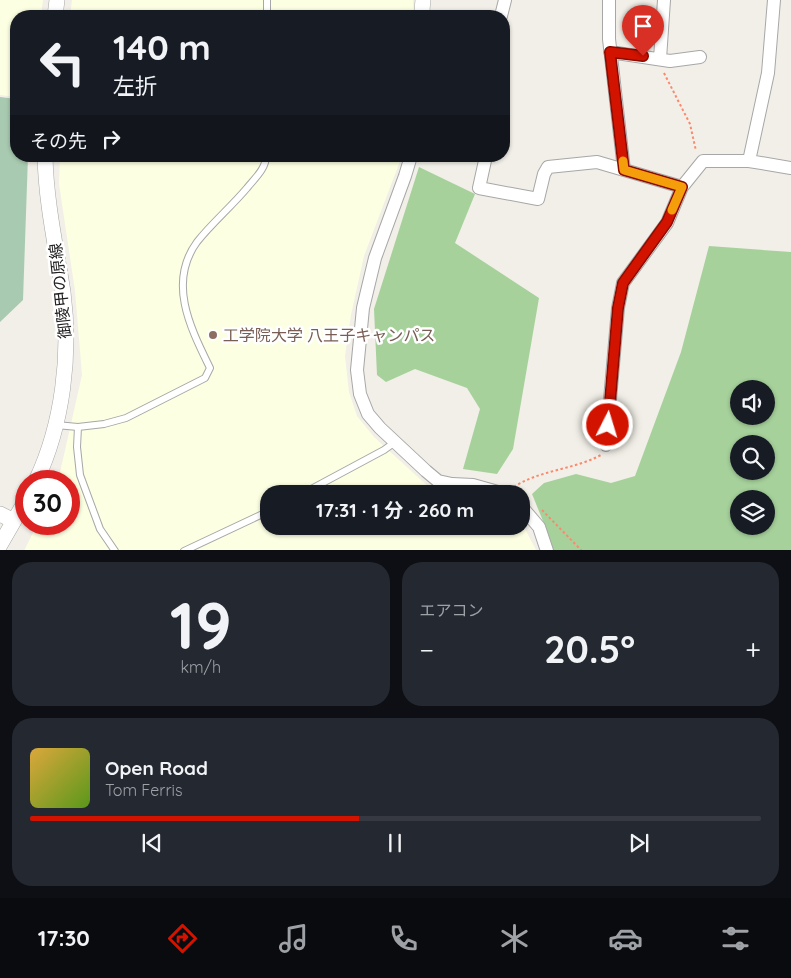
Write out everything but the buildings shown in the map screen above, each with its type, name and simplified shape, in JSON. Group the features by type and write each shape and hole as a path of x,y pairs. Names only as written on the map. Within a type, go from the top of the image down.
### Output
{"street":[{"path":"609,0 608,39 624,170"},
{"path":"660,58 664,0"},
{"path":"749,161 768,73 774,0"},
{"path":"610,52 670,61 700,57"},
{"path":"606,444 618,308 623,283 667,222 682,187 703,161 749,161 791,168"},
{"name":"御陵甲の原線","path":"41,470 56,425 64,375 66,337 63,294 45,162"},
{"path":"409,162 375,258 363,308 357,370 360,394 368,414 395,442 438,480 452,484 473,485"},
{"path":"485,162 479,188 538,200 544,174 548,167 597,162 682,187"},
{"path":"0,514 14,521 0,545"},
{"path":"530,516 539,527 547,550"}],"lane":[{"path":"56,425 78,427 104,424 126,418 205,378 210,368 185,311 183,290 184,267 196,244 256,178 266,162"},
{"path":"78,427 77,447 80,475 100,529 115,550"},
{"path":"319,485 384,450 395,442"},
{"path":"184,550 260,515"}],"path":[{"path":"660,58 661,68 690,124 695,150 703,161"},
{"path":"519,485 529,479 594,459 603,454 606,444"},
{"path":"539,508 582,550"}],"shaded area":[{"path":"0,0 43,0 42,10 10,10 10,96 0,95"},
{"path":"72,0 413,0 414,10 71,10"},
{"path":"0,97 10,98 10,162 28,162 23,300 0,322"},
{"name":"工学院大学 八王子キャンパス","path":"60,162 400,162 364,256 351,315 345,356 349,392 357,416 374,437 427,485 260,485 260,535 528,535 536,550 24,550 32,535 80,535 80,470 60,470 82,375 75,291 59,184"}],"green space":[{"path":"419,167 475,194 455,243 539,298 513,449 497,474 463,469 480,409 467,388 415,369 386,382 377,375 374,309"},
{"path":"709,246 791,252 791,550 552,550 532,494 544,483 576,474 611,483 635,476 681,352"}],"slow traffic":[{"path":"623,161 624,170 682,187 672,210"}],"place":[{"name":"工学院大学 八王子キャンパス","path":"213,335"}],"route":[{"path":"608,425 618,308 623,283 667,222 682,187 624,170 610,52 643,56"}]}
